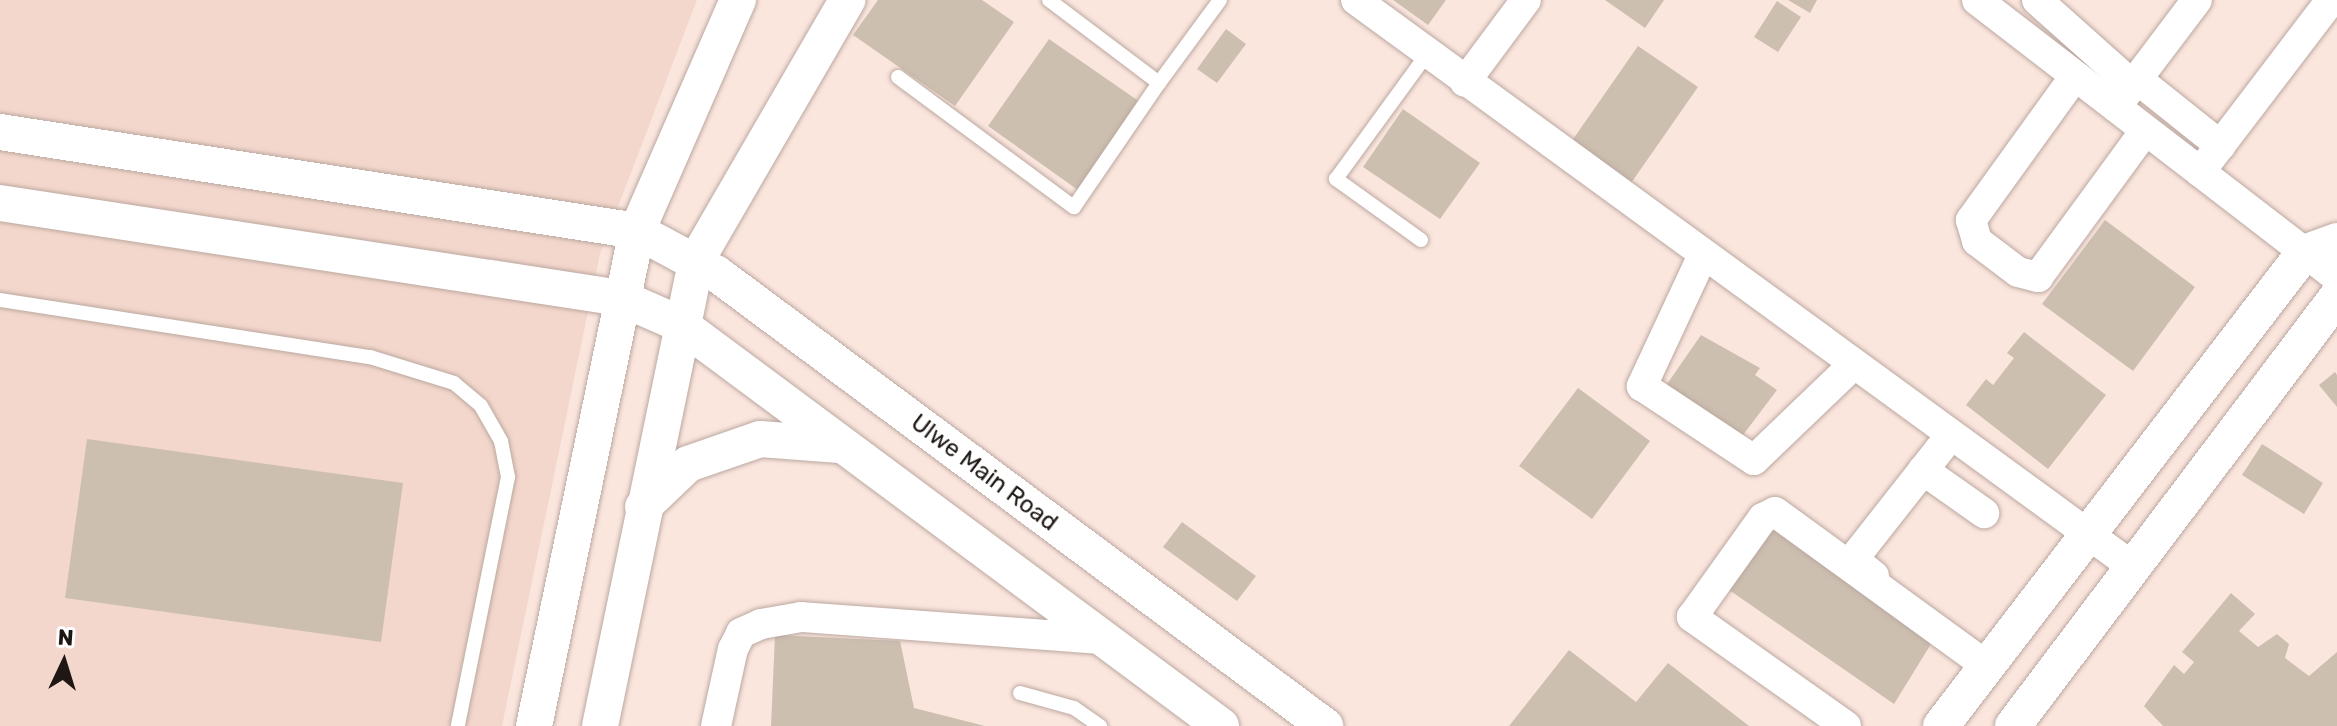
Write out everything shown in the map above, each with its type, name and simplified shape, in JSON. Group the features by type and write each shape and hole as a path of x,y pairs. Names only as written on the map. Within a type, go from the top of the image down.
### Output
{"street":[{"path":"534,726 637,231 738,0"},
{"path":"601,726 680,324 696,261 847,0"},
{"path":"1356,0 2132,566"},
{"path":"1465,82 1526,0"},
{"path":"1977,0 2075,76 2118,89 2221,146"},
{"path":"2037,0 2118,89 2145,131 2200,172 2321,247 2337,277"},
{"path":"2118,89 2172,0"},
{"path":"2118,89 2197,0"},
{"path":"2200,172 2331,0"},
{"path":"2075,76 1971,220 1977,241 2018,272 2038,277 2145,131"},
{"name":"Ulwe Main Road","path":"0,132 637,231 696,261 1325,726"},
{"path":"0,203 621,298 680,324 1221,726"},
{"path":"1941,726 2321,247"},
{"path":"1703,255 1642,386 1754,460 1854,364"},
{"path":"2013,726 2337,297"},
{"path":"1951,435 1858,553 1858,563 1991,664"},
{"path":"643,507 688,464 760,439 842,445"},
{"path":"1923,470 1984,513"},
{"path":"1846,726 1692,617 1763,518 1775,512 1991,664"},
{"path":"716,726 733,649 741,633 761,624 801,617 1103,639"}],"lane":[{"path":"1049,0 1159,83"},
{"path":"898,77 1074,207 1220,0"},
{"path":"1421,240 1336,179 1428,53"},
{"path":"0,300 370,357 454,383 481,406 501,441 507,488 458,726"},
{"path":"1020,693 1074,708 1100,726"}],"shaded area":[{"path":"0,0 697,0 600,254 502,726 0,726"}],"building":[{"path":"878,0 982,0 1014,22 955,106 853,35"},
{"path":"1393,0 1446,0 1428,25"},
{"path":"1605,0 1664,0 1645,28"},
{"path":"1788,0 1817,0 1810,13"},
{"path":"1777,1 1801,17 1778,52 1754,37"},
{"path":"1226,29 1246,44 1217,83 1197,69"},
{"path":"1049,39 1140,102 1078,190 988,126"},
{"path":"1638,46 1698,87 1629,186 1569,145"},
{"path":"1403,109 1480,163 1440,219 1363,167"},
{"path":"2105,220 2195,287 2133,371 2042,304"},
{"path":"2024,332 2106,395 2048,469 1966,405 1986,379 1993,385 2014,358 2007,353"},
{"path":"1701,335 1760,368 1755,375 1777,390 1740,439 1665,387"},
{"path":"2335,372 2337,375 2337,407 2319,385"},
{"path":"1578,388 1650,441 1592,519 1519,466"},
{"path":"87,439 403,483 381,642 65,598"},
{"path":"2262,444 2323,483 2304,514 2242,475"},
{"path":"1182,522 1256,576 1237,601 1163,547"},
{"path":"1772,524 1931,644 1894,704 1719,583"},
{"path":"2231,593 2255,614 2239,631 2258,647 2277,634 2289,644 2285,658 2309,676 2337,652 2337,726 2163,726 2144,706 2174,665 2184,674 2194,662 2182,652"},
{"path":"775,635 900,641 914,708 985,726 771,726"},
{"path":"1569,650 1636,702 1668,663 1749,726 1509,726"}]}
